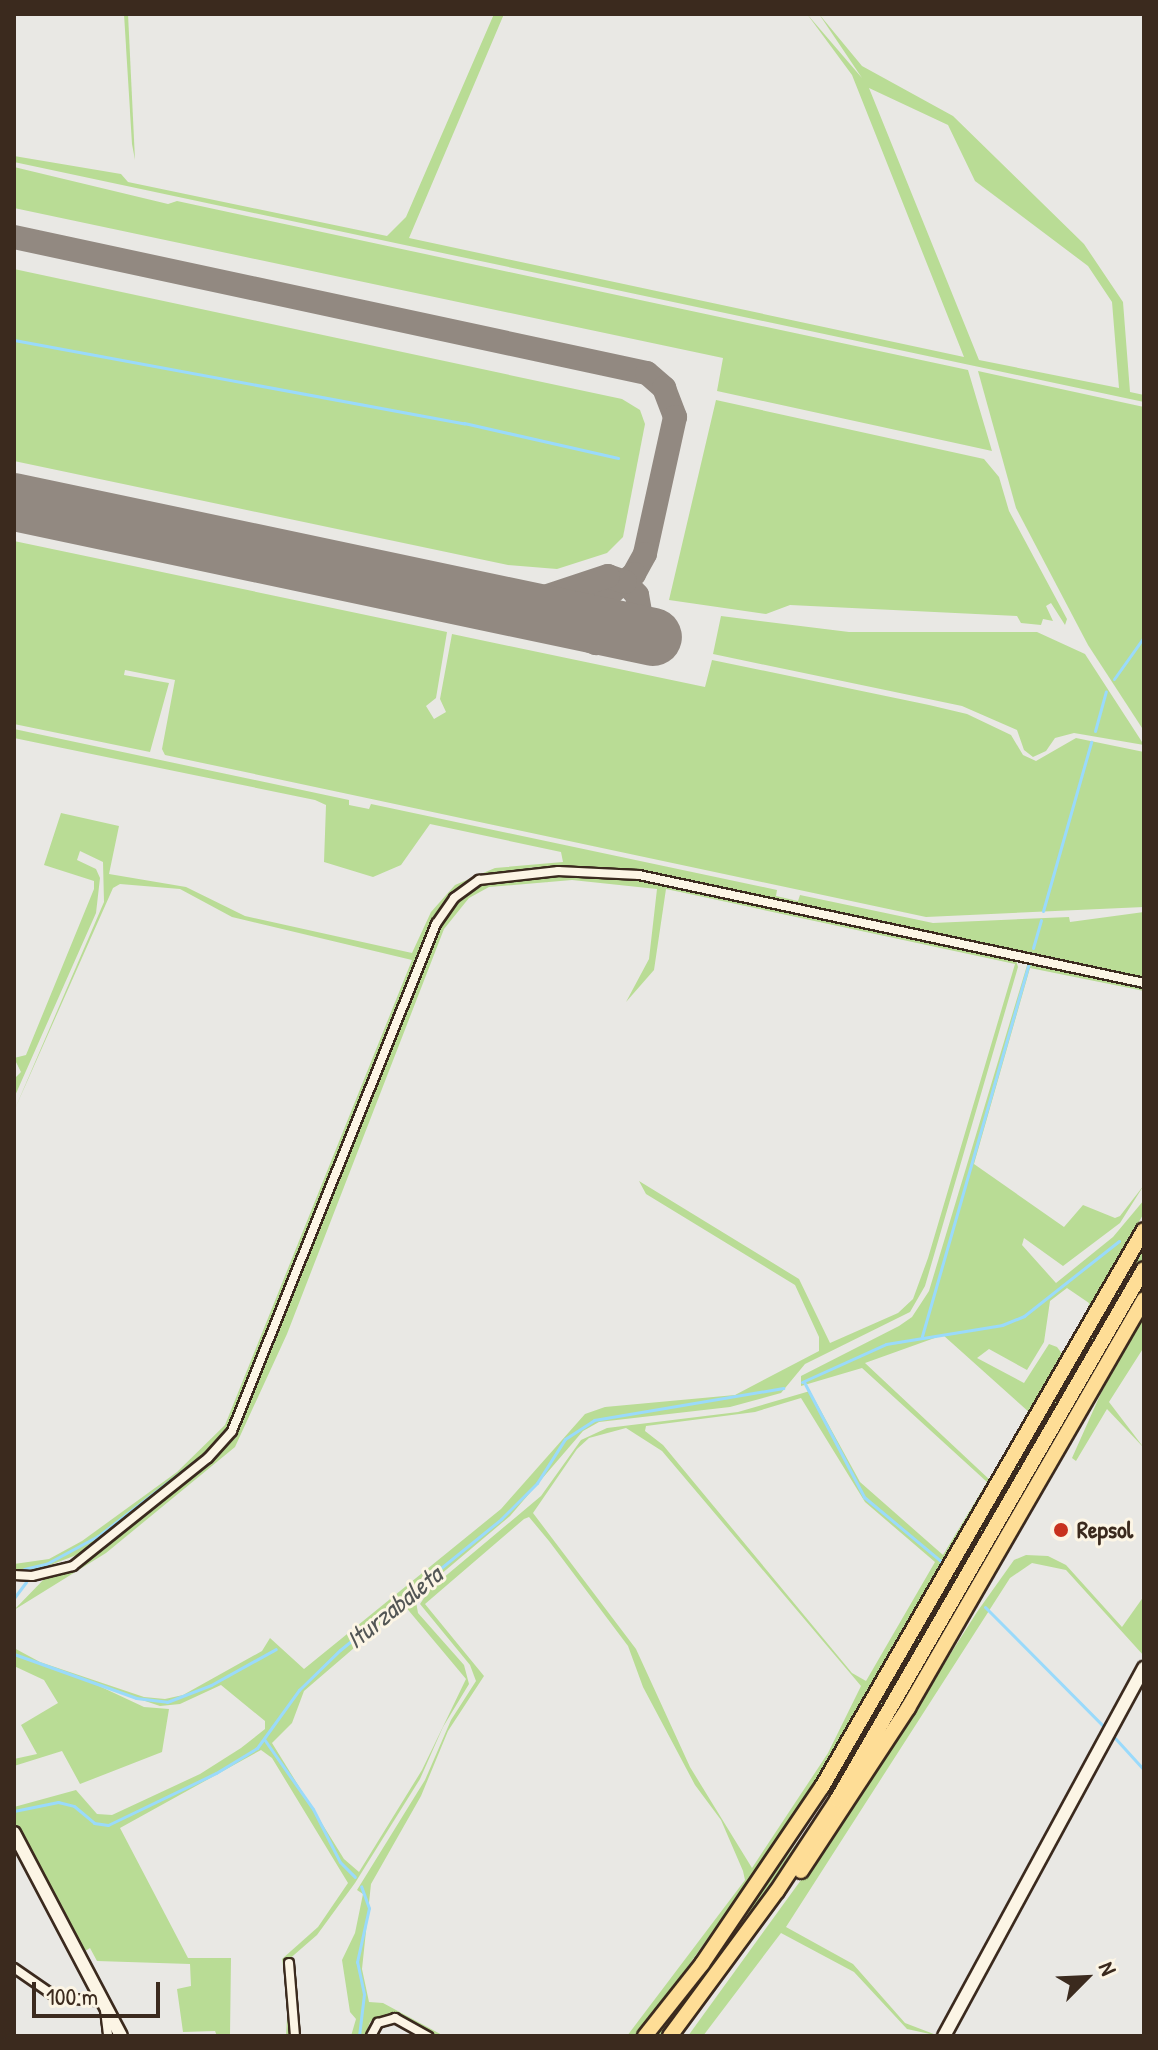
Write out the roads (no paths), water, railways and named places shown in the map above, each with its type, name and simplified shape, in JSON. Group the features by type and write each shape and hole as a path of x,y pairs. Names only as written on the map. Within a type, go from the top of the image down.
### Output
{"highway":[{"path":"645,2036 711,1951 822,1787 1144,1230"},
{"path":"670,2036 837,1800 1144,1269"},
{"path":"679,2036 867,1776 1144,1299"}],"street":[{"path":"14,1575 73,1566 208,1458 232,1431 436,924 454,898 479,880 558,871 639,875 1144,983"},
{"path":"944,2036 1144,1668"},
{"path":"14,1833 121,2036"},
{"path":"289,1963 295,2036"},
{"path":"14,1968 56,1997 104,2002"},
{"path":"104,2002 108,2036"},
{"path":"371,2036 387,2018 428,2036"}],"waterway":[{"path":"14,340 464,423 618,458"},
{"path":"1114,679 1144,637"},
{"path":"1095,731 1106,691"},
{"path":"1043,911 1091,742"},
{"path":"1033,948 1041,920"},
{"path":"922,1336 1029,964"},
{"path":"290,1277 334,1165"},
{"name":"Iturzabaleta","path":"802,1382 886,1344 1002,1325 1024,1316 1119,1241"},
{"path":"804,1382 864,1497 942,1562"},
{"name":"Iturzabaleta","path":"14,1811 58,1802 74,1806 94,1823 108,1825 216,1773 257,1748 299,1690 340,1650 501,1519 537,1483 565,1439 594,1420 783,1388"},
{"path":"221,1438 232,1421"},
{"path":"24,1569 46,1564 98,1536 213,1447"},
{"path":"14,1598 26,1582"},
{"path":"985,1607 1104,1727"},
{"path":"14,1654 136,1698 167,1702 211,1685 276,1649"},
{"path":"1115,1738 1144,1770"},
{"path":"264,1739 313,1809 340,1862 355,1877"},
{"path":"359,2036 364,1994 357,1962 369,1908 361,1886"}],"place":[{"name":"Repsol","path":"1061,1530"}]}
